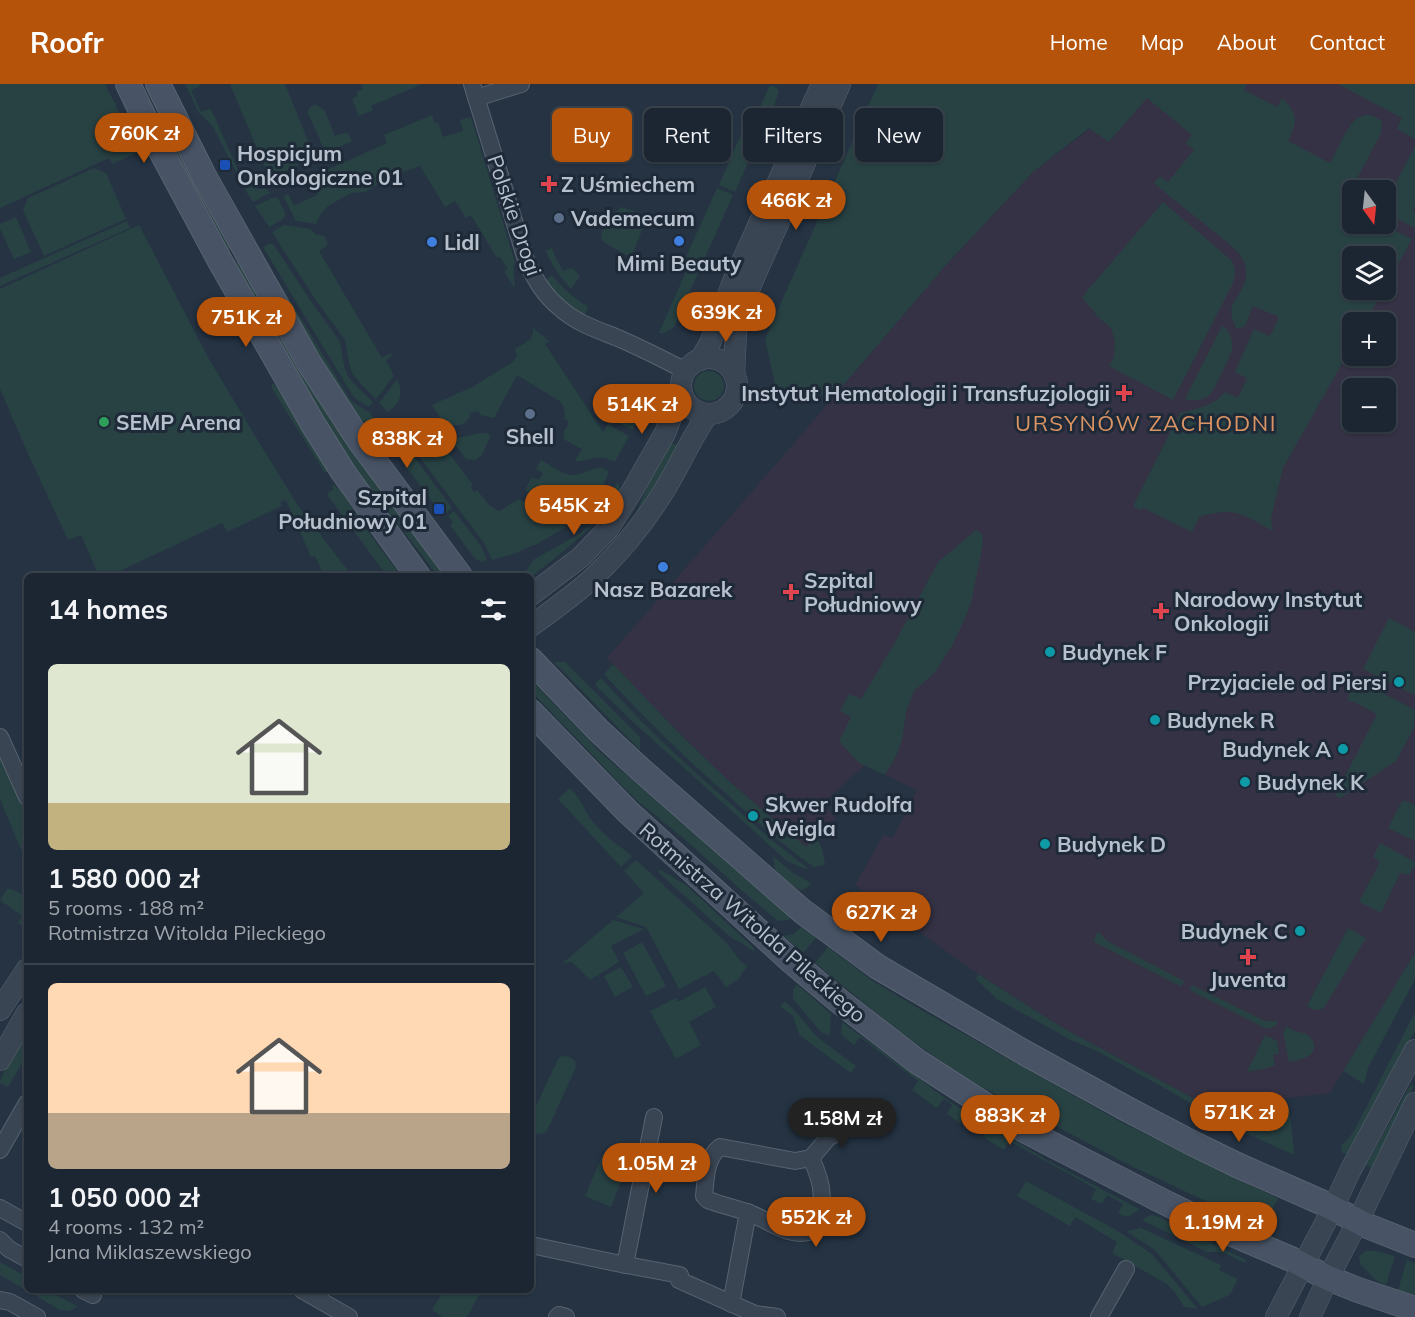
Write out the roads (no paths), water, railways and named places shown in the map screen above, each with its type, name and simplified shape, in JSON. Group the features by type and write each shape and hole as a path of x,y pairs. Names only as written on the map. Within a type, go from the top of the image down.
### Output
{"main road":[{"path":"128,84 154,138 220,261 313,424 343,472 416,573"},
{"path":"158,84 204,176 315,373 358,440 458,573"},
{"name":"Rotmistrza Witolda Pileckiego","path":"534,663 598,730 640,769 802,910 878,967 1025,1053 1127,1109 1237,1165 1415,1245"},
{"name":"Rotmistrza Witolda Pileckiego","path":"534,715 627,811 790,960 831,995 918,1062 956,1088 1024,1130 1209,1224 1328,1278 1415,1310"}],"street":[{"path":"474,91 521,84"},
{"path":"534,593 581,557 608,529 665,433 689,374 710,343 732,284 822,84"},
{"path":"734,374 728,366 710,359 689,374 685,400 691,408 708,414 720,412 734,399 736,330 745,298 840,84"},
{"name":"Polskie Drogi","path":"474,91 527,263 541,288 561,309 579,322 647,351 689,374"},
{"path":"534,624 596,576 623,547 663,493 708,414"},
{"path":"0,737 24,790"},
{"path":"0,1010 24,974"},
{"path":"0,1060 24,1018"},
{"path":"1276,1317 1333,1208 1354,1162 1415,1050"},
{"path":"1310,1317 1415,1103"},
{"path":"0,1150 24,1108"},
{"path":"625,1265 654,1117"},
{"path":"811,1158 819,1178 822,1196 820,1212 812,1231 806,1233 786,1231 748,1212 708,1200 704,1196 711,1157 720,1148 795,1161 811,1158 828,1138 858,1120"},
{"path":"0,1208 24,1221"},
{"path":"731,1304 748,1212"},
{"path":"0,1240 9,1249 24,1257"},
{"path":"534,1246 680,1275 679,1280 731,1304 755,1314 777,1317"},
{"path":"1100,1317 1126,1269"},
{"path":"308,1293 350,1317"},
{"path":"3,1297 37,1317"},
{"path":"557,1317 559,1315 566,1317"}],"place":[{"name":"Hospicjum Onkologiczne 01","path":"225,165"},
{"name":"Z Uśmiechem","path":"549,184"},
{"name":"Vademecum","path":"559,218"},
{"name":"Mimi Beauty","path":"679,241"},
{"name":"Lidl","path":"432,242"},
{"name":"Instytut Hematologii i Transfuzjologii","path":"1124,393"},
{"name":"Shell","path":"530,414"},
{"name":"SEMP Arena","path":"104,422"},
{"name":"Szpital Południowy 01","path":"439,509"},
{"name":"Nasz Bazarek","path":"663,567"},
{"name":"Szpital Południowy","path":"791,592"},
{"name":"Narodowy Instytut Onkologii","path":"1161,611"},
{"name":"Budynek F","path":"1050,652"},
{"name":"Przyjaciele od Piersi","path":"1399,682"},
{"name":"Budynek R","path":"1155,720"},
{"name":"Budynek A","path":"1343,749"},
{"name":"Budynek K","path":"1245,782"},
{"name":"Skwer Rudolfa Weigla","path":"753,816"},
{"name":"Budynek D","path":"1045,844"},
{"name":"Budynek C","path":"1300,931"},
{"name":"Juventa","path":"1248,957"}],"district":[{"name":"URSYNÓW ZACHODNI","path":"1146,423"}]}
